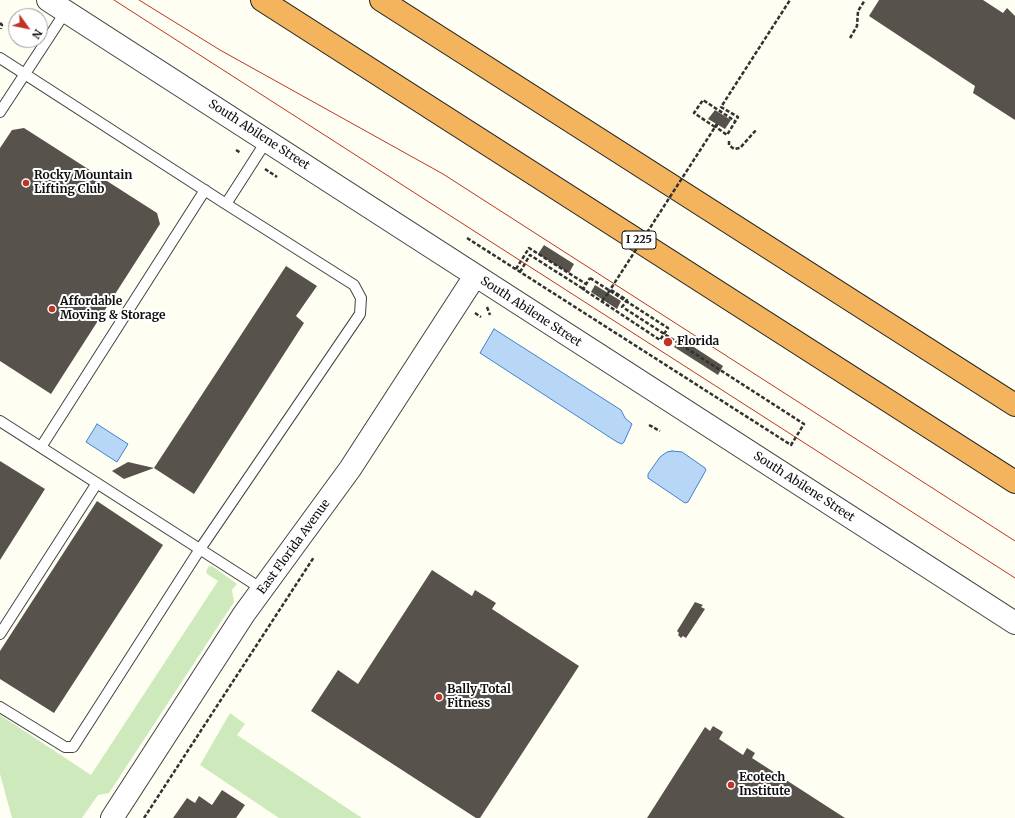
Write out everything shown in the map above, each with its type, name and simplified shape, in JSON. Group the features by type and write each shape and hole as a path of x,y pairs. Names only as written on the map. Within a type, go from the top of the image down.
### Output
{"highway":[{"name":"I 225","path":"262,0 1015,482"},
{"path":"381,0 1015,405"}],"street":[{"name":"South Abilene Street","path":"48,0 1015,623"},
{"name":"East Florida Avenue","path":"112,818 228,639 262,589 350,469 476,276"}],"lane":[{"path":"0,112 66,11"},
{"path":"0,58 354,285 361,298 360,314 200,549 73,747 65,747 0,707"},
{"path":"226,204 267,140"},
{"path":"41,447 205,190"},
{"path":"0,420 262,589"},
{"path":"0,634 97,483"}],"path":[{"path":"735,121 703,100 694,114 727,134 738,117 721,107 790,0"},
{"path":"850,38 857,26 858,11 865,0"},
{"path":"0,23 2,25 1,29"},
{"path":"583,289 603,301 716,126"},
{"path":"729,141 729,145 734,149 740,148 757,128"},
{"path":"467,238 791,446 804,424 622,307 626,300 610,291"},
{"path":"516,269 529,248 586,284"},
{"path":"520,272 530,255 660,340 668,328 590,278 583,289"},
{"path":"649,425 660,431"},
{"path":"144,818 318,550"}],"green space":[{"path":"209,566 212,566 237,584 232,590 234,602 109,793 98,795 82,818 12,818 0,774 0,715 91,775 218,581 207,574 206,571"},
{"path":"230,713 245,724 237,735 362,818 279,818 200,765"}],"water":[{"path":"494,329 621,410 625,418 632,424 624,442 622,444 617,442 480,353"},
{"path":"97,424 128,444 117,462 86,442"},
{"path":"667,452 682,452 706,470 688,502 685,503 648,478 648,474 660,457"}],"building":[{"path":"879,0 983,0 1003,13 1007,8 1015,16 1015,120 973,93 975,86 869,16"},
{"path":"715,110 731,120 725,129 708,119"},
{"path":"24,128 157,213 160,224 51,394 0,361 0,148 12,130"},
{"path":"544,245 574,264 569,273 538,254"},
{"path":"286,266 317,286 296,316 304,323 194,494 154,468"},
{"path":"595,285 621,301 617,309 591,292"},
{"path":"680,338 723,366 718,375 674,347"},
{"path":"0,461 45,489 0,560"},
{"path":"128,462 154,468 124,479 112,471"},
{"path":"97,501 163,545 54,713 0,679 0,651"},
{"name":"Bally Total Fitness","path":"432,570 472,596 475,590 496,603 492,609 579,666 480,818 476,818 311,711 338,670 358,684"},
{"path":"695,602 703,605 701,607 705,609 686,638 683,636 681,638 677,631"},
{"name":"Ecotech Institute","path":"713,726 723,732 719,739 743,755 747,748 755,753 752,758 845,818 647,818 705,727 710,731"},
{"path":"222,790 245,805 236,818 173,818 187,798 195,803 199,796 212,805"}],"tram line":[{"path":"114,0 1015,578"},
{"path":"139,0 220,50 443,174 1015,541"}],"place":[{"name":"Rocky Mountain Lifting Club","path":"26,183"},
{"name":"Affordable Moving & Storage","path":"52,309"},
{"name":"Florida","path":"668,342"},
{"name":"Bally Total Fitness","path":"439,697"},
{"name":"Ecotech Institute","path":"731,785"}]}
